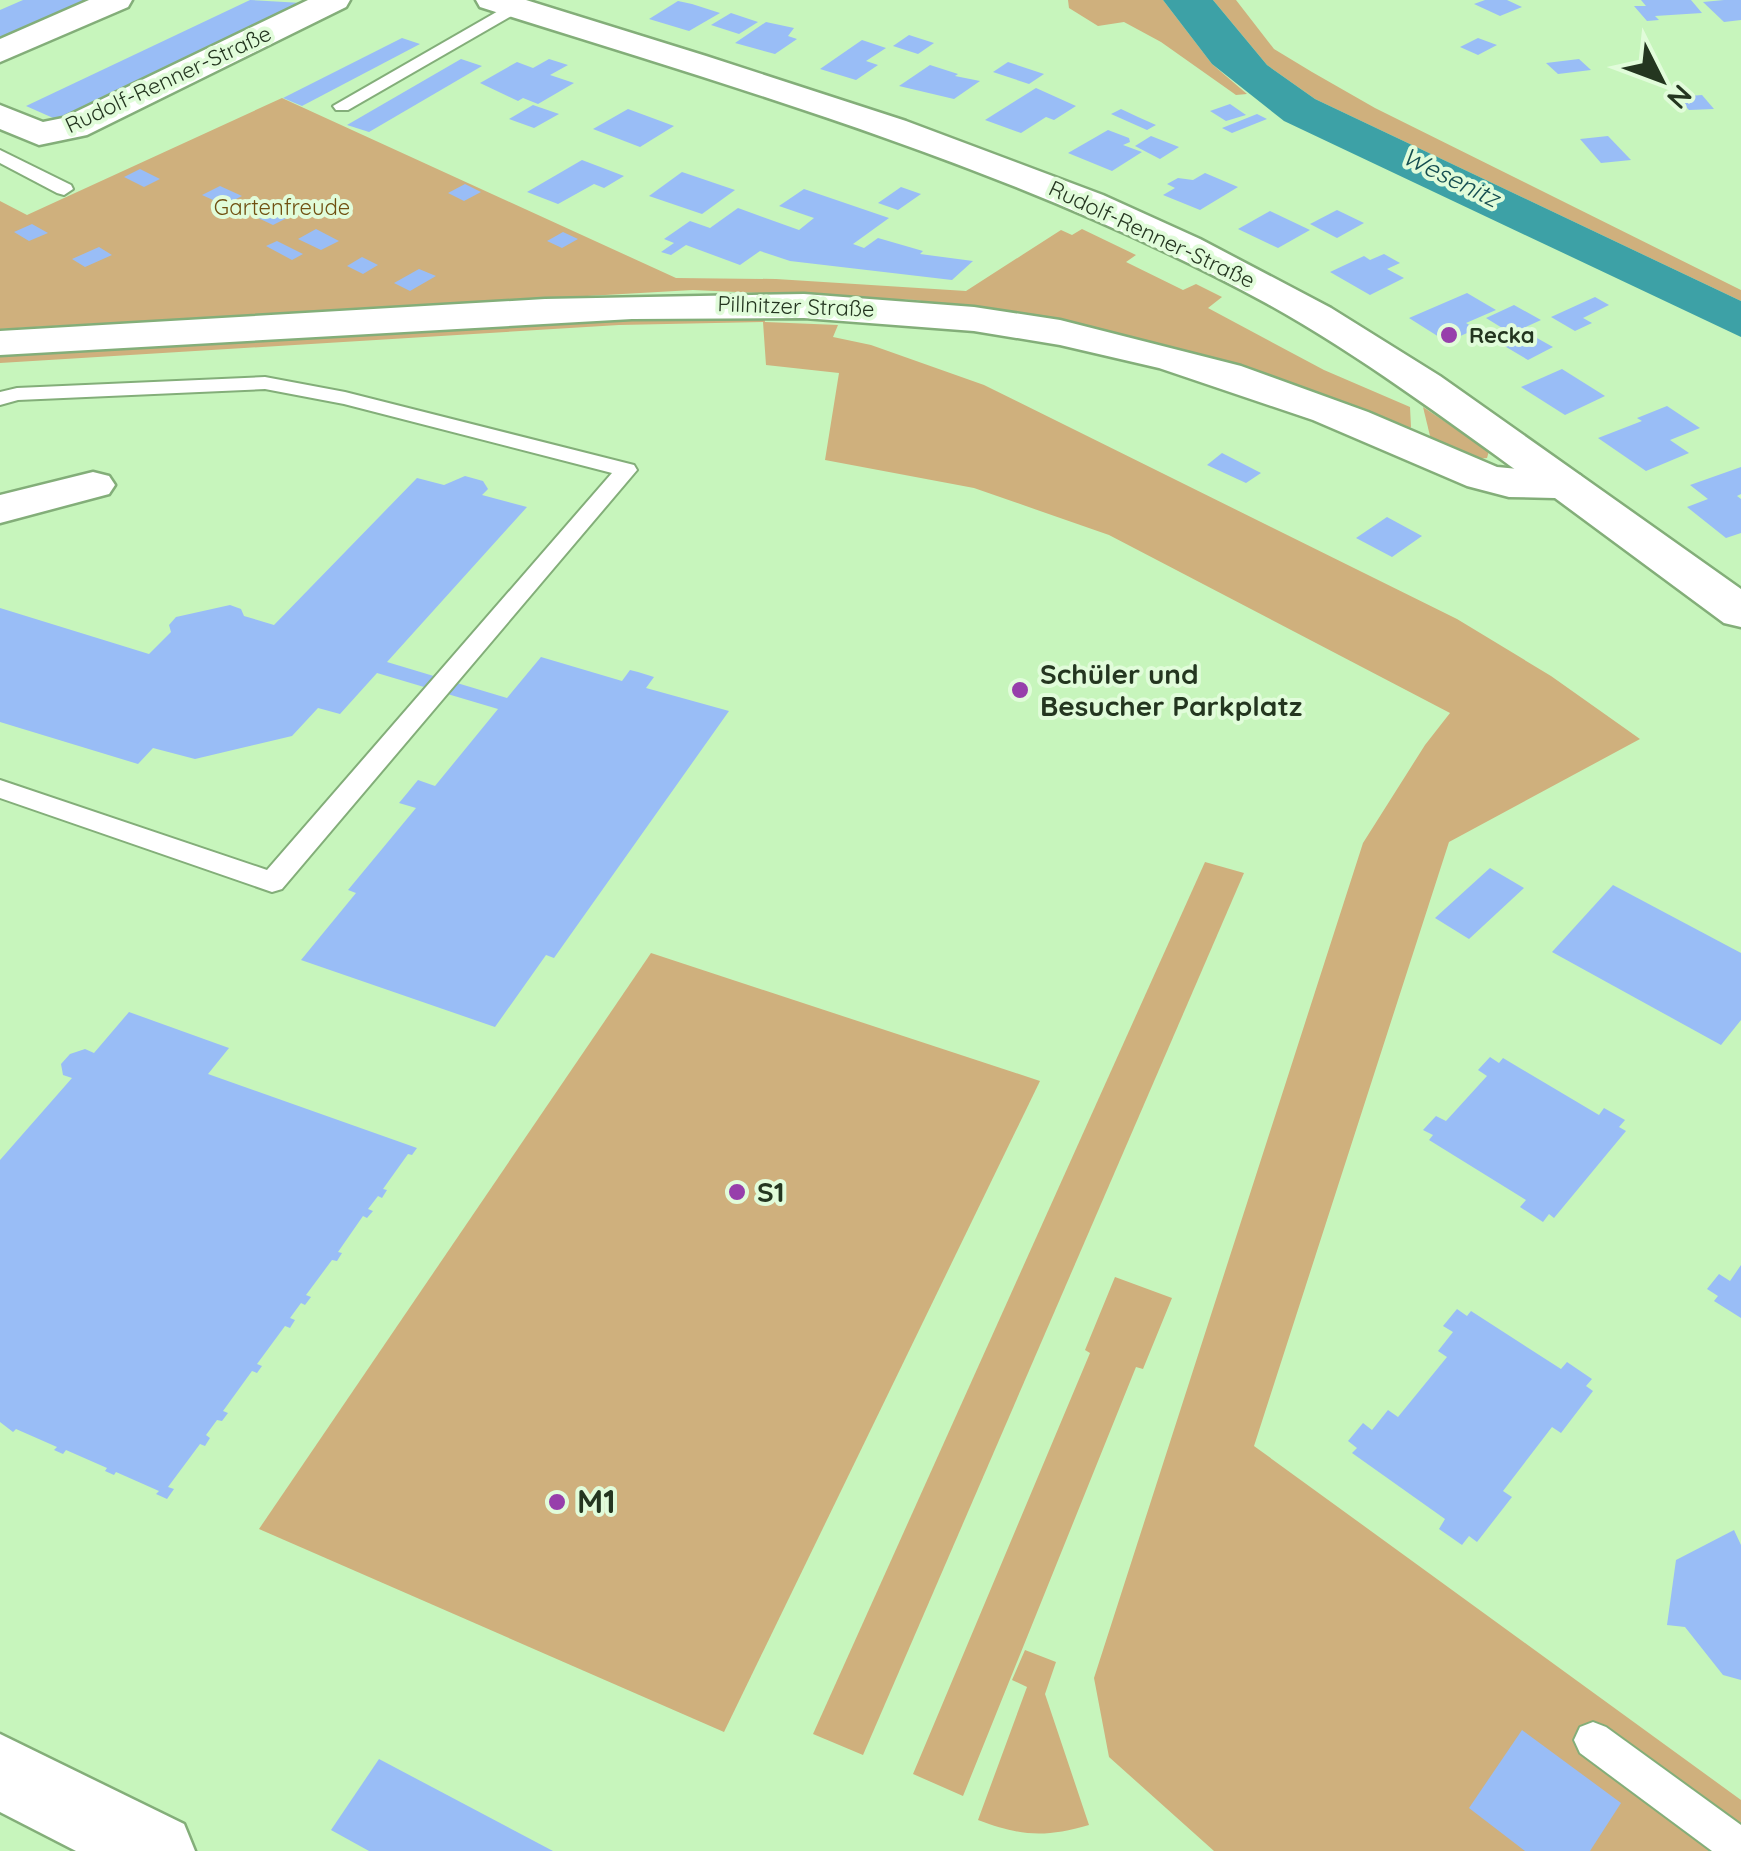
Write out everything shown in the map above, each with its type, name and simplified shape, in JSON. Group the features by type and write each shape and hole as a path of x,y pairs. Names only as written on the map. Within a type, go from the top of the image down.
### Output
{"street":[{"path":"0,52 116,0"},
{"name":"Rudolf-Renner-Straße","path":"0,116 38,134 74,127 334,0"},
{"name":"Rudolf-Renner-Straße","path":"503,3 913,133 1084,200 1279,295 1365,344 1741,612"},
{"name":"Pillnitzer Straße","path":"0,343 740,302 915,311 1056,332 1148,352 1294,398 1490,480 1523,487 1564,484"},
{"path":"0,509 93,486"},
{"path":"0,1772 157,1851"}],"lane":[{"path":"342,106 503,3"},
{"path":"0,154 38,134"},
{"path":"0,154 64,189"},
{"path":"0,399 17,394 265,383 346,398 626,470 272,882 0,789"},
{"path":"1592,1740 1741,1849"}],"green space":[{"path":"1068,0 1163,0 1212,64 1247,94 1236,95 1161,42 1124,22 1098,26 1069,8"},
{"path":"1213,0 1236,0 1274,49 1375,108 1741,290 1741,301 1315,99 1267,65"},
{"name":"Gartenfreude","path":"282,98 676,278 776,279 966,291 1061,230 1072,235 1082,229 1136,255 1126,262 1183,290 1196,284 1222,297 1208,308 1324,370 1410,407 1411,427 1407,431 1299,385 1158,344 916,300 693,290 0,329 0,201 27,215"},
{"path":"619,313 764,315 765,322 838,325 833,337 871,345 984,385 1457,619 1551,676 1640,739 1449,842 1254,1446 1741,1800 1741,1851 1214,1851 1109,1757 1094,1678 1363,843 1450,713 1109,535 974,488 825,460 839,373 766,365 763,322 619,325 0,363 0,354"},
{"path":"1423,407 1489,451 1487,458 1478,459 1431,440"},
{"path":"1205,862 1244,873 863,1755 813,1734"},
{"path":"651,953 1040,1081 724,1732 259,1529"},
{"path":"1115,1277 1172,1298 1143,1369 1136,1367 963,1796 913,1774 1090,1353 1085,1350"},
{"path":"1025,1650 1056,1662 1045,1694 1089,1825 1033,1833 978,1820 1027,1687 1012,1680"}],"water":[{"name":"Wesenitz","path":"1163,0 1213,0 1267,65 1315,99 1741,301 1741,337 1284,121 1212,64"}],"building":[{"path":"23,0 89,0 0,40 0,10"},
{"path":"250,0 302,3 60,121 26,106"},
{"path":"1507,0 1522,7 1500,16 1474,4"},
{"path":"1641,0 1691,0 1702,13 1655,16 1659,20 1647,21 1634,6 1646,6"},
{"path":"1741,0 1741,20 1724,22 1703,2"},
{"path":"678,1 720,13 689,31 649,19"},
{"path":"731,13 758,22 739,34 711,25"},
{"path":"766,22 794,28 788,36 797,39 775,54 735,43"},
{"path":"909,35 934,43 918,54 893,46"},
{"path":"402,38 420,44 302,106 283,98"},
{"path":"1478,38 1497,45 1478,55 1460,47"},
{"path":"862,40 886,48 866,61 878,65 856,80 820,69"},
{"path":"461,59 482,66 369,132 347,125"},
{"path":"549,59 568,65 550,75 574,83 538,104 523,98 518,101 480,83 517,62 533,68"},
{"path":"1579,59 1591,70 1558,74 1546,63"},
{"path":"1008,62 1044,74 1029,84 993,72"},
{"path":"930,65 980,81 954,99 899,86"},
{"path":"1036,88 1076,106 1054,120 1046,117 1021,133 985,120"},
{"path":"1702,95 1714,109 1689,110 1677,97"},
{"path":"1230,104 1246,115 1226,121 1210,111"},
{"path":"533,105 559,114 534,128 509,119"},
{"path":"628,109 674,126 640,147 593,129"},
{"path":"1121,109 1156,125 1147,130 1111,114"},
{"path":"1257,114 1267,119 1232,133 1222,128"},
{"path":"1108,130 1129,138 1130,142 1123,145 1142,152 1112,171 1068,153"},
{"path":"1151,136 1179,147 1160,159 1135,146"},
{"path":"1608,136 1631,160 1601,163 1580,139"},
{"path":"582,160 624,176 604,188 594,184 558,204 527,192"},
{"path":"140,169 160,179 144,187 124,177"},
{"path":"682,172 735,190 702,214 649,196"},
{"path":"1205,173 1238,187 1200,210 1163,195 1175,188 1167,184 1178,178 1193,180"},
{"path":"465,184 481,192 464,201 448,193"},
{"path":"220,186 242,196 224,205 202,195"},
{"path":"901,187 921,194 898,210 878,203"},
{"path":"804,189 889,218 853,244 864,248 878,238 923,251 920,254 973,261 952,280 790,261 760,251 740,265 686,245 671,255 661,252 674,243 664,239 690,221 710,228 738,208 799,230 814,218 779,206"},
{"path":"272,209 289,217 273,225 256,217"},
{"path":"1337,210 1364,223 1337,238 1310,224"},
{"path":"1270,211 1310,230 1278,248 1238,229"},
{"path":"32,224 48,233 29,241 14,232"},
{"path":"316,229 339,241 321,250 298,239"},
{"path":"563,232 578,239 562,248 547,241"},
{"path":"277,241 303,254 292,260 266,246"},
{"path":"99,247 112,255 85,267 72,259"},
{"path":"1384,254 1400,263 1387,269 1404,278 1370,295 1330,272 1364,256 1370,260"},
{"path":"362,257 378,265 363,274 347,266"},
{"path":"419,269 436,276 410,291 394,283"},
{"path":"1467,293 1496,310 1466,323 1476,329 1447,342 1409,318"},
{"path":"1595,297 1609,305 1583,318 1592,323 1575,331 1551,317"},
{"path":"1514,305 1541,320 1521,329 1553,347 1528,360 1496,341 1512,334 1486,318"},
{"path":"1562,369 1605,396 1565,415 1521,387"},
{"path":"1667,406 1700,428 1670,440 1689,453 1646,471 1598,438 1642,421 1637,418"},
{"path":"1222,453 1261,473 1246,483 1207,465"},
{"path":"1741,467 1741,494 1737,496 1741,499 1741,533 1726,538 1687,507 1708,499 1690,485"},
{"path":"465,476 483,481 488,489 482,495 527,507 387,662 507,698 541,657 622,681 630,670 638,672 654,677 646,688 729,711 554,958 546,955 495,1027 301,960 356,893 348,890 416,808 399,803 418,780 435,786 498,709 377,673 340,714 318,708 292,736 195,759 153,748 138,764 0,722 0,608 149,654 171,632 169,625 176,617 230,605 241,609 244,616 274,625 417,478 444,485"},
{"path":"1387,517 1422,536 1392,557 1356,538"},
{"path":"1490,868 1524,888 1469,939 1435,918"},
{"path":"1613,885 1741,953 1741,1020 1721,1045 1552,952"},
{"path":"129,1012 229,1048 208,1074 417,1148 412,1155 408,1154 383,1189 387,1190 382,1198 378,1196 368,1209 373,1211 367,1218 363,1216 338,1252 342,1253 337,1261 332,1260 306,1295 311,1297 305,1305 301,1303 290,1318 295,1320 290,1328 285,1326 257,1364 262,1366 257,1373 252,1371 223,1411 228,1413 206,1435 210,1438 205,1446 200,1444 168,1487 174,1489 167,1499 156,1494 159,1491 116,1472 114,1475 66,1450 63,1454 54,1450 57,1447 16,1429 13,1432 0,1422 0,1160 72,1078 63,1075 61,1064 70,1054 85,1049 94,1053"},
{"path":"1490,1057 1499,1063 1503,1058 1599,1115 1604,1108 1625,1120 1619,1127 1626,1131 1554,1218 1549,1214 1543,1222 1520,1207 1526,1200 1429,1140 1433,1135 1423,1130 1436,1116 1446,1121 1487,1076 1478,1070"},
{"path":"1741,1265 1741,1318 1714,1301 1718,1296 1707,1289 1719,1274 1730,1281"},
{"path":"1457,1309 1467,1316 1471,1311 1561,1369 1567,1362 1592,1379 1586,1386 1593,1391 1561,1433 1552,1427 1503,1491 1512,1497 1477,1542 1469,1536 1462,1545 1439,1529 1445,1519 1352,1453 1357,1448 1348,1441 1363,1423 1372,1430 1388,1410 1398,1417 1447,1357 1438,1351 1453,1332 1443,1326"},
{"path":"1734,1530 1741,1545 1741,1680 1723,1675 1685,1627 1667,1625 1676,1560"},
{"path":"1522,1730 1621,1803 1590,1851 1525,1851 1469,1808"},
{"path":"379,1759 553,1851 369,1851 331,1830"}],"place":[{"name":"Recka","path":"1449,335"},
{"name":"Schüler und Besucher Parkplatz","path":"1020,690"},
{"name":"S1","path":"737,1192"},
{"name":"M1","path":"557,1502"}]}
